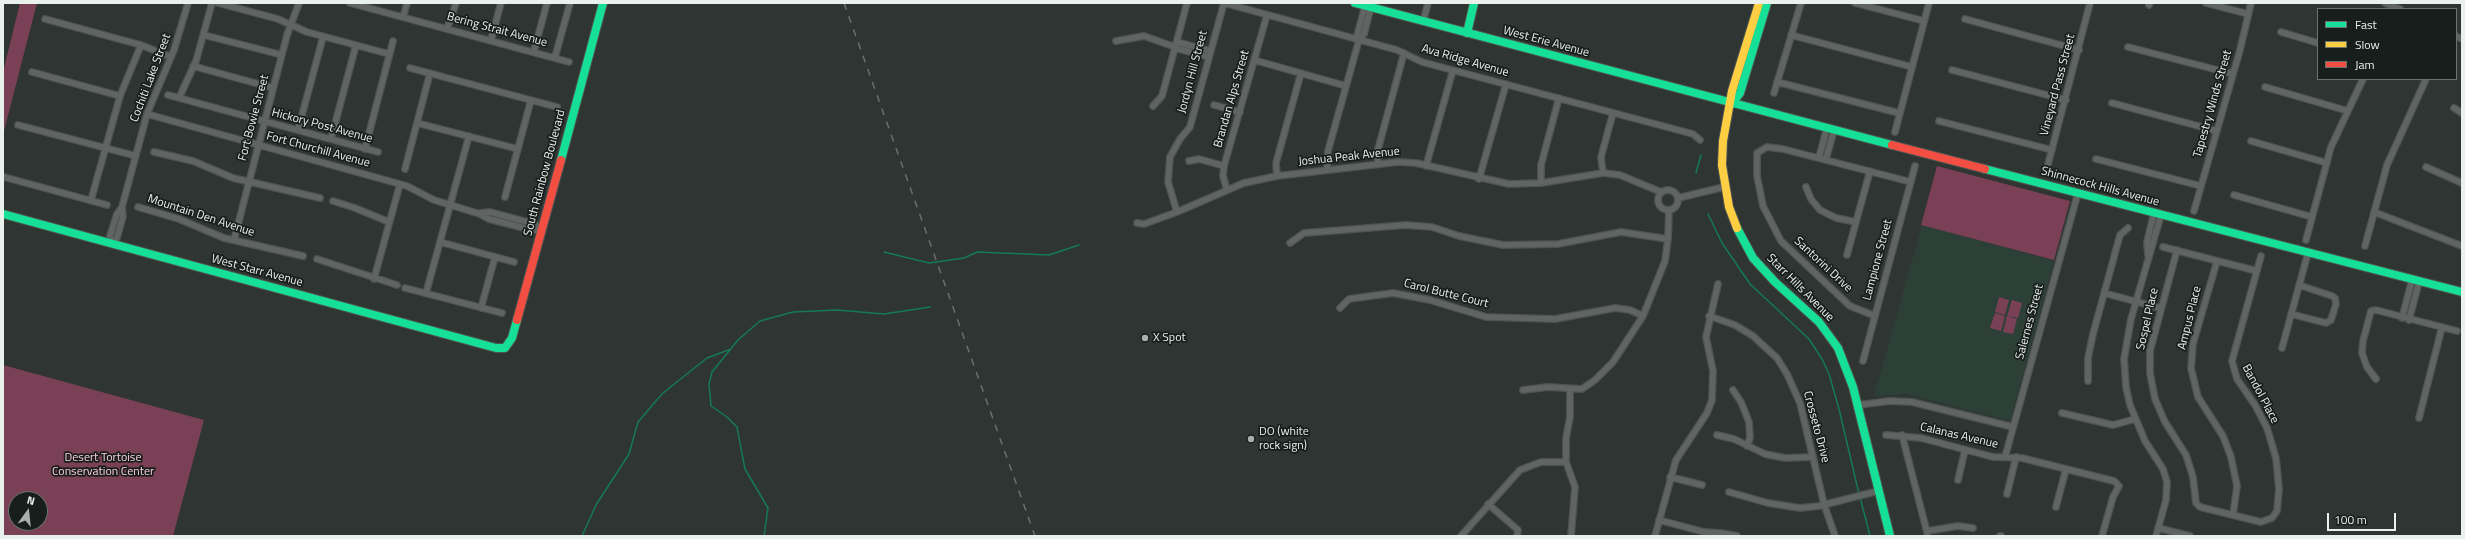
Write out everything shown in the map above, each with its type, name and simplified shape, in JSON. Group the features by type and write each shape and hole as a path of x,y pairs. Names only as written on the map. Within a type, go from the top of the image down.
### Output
{"street":[{"name":"Cochiti Lake Street","path":"112,244 110,236 117,214 122,207 147,114 171,57 188,3"},
{"path":"179,98 193,66 204,35 212,3"},
{"path":"218,3 291,24 302,30 356,46 390,54"},
{"name":"Fort Bowie Street","path":"234,240 257,144 291,24 299,3"},
{"name":"Bering Strait Avenue","path":"350,3 364,5 403,17 534,51 569,62"},
{"path":"403,17 407,3"},
{"path":"448,28 456,3"},
{"path":"491,40 501,3"},
{"path":"534,51 546,3"},
{"path":"555,58 570,3"},
{"name":"South Rainbow Boulevard","path":"505,348 514,332 604,3"},
{"path":"1153,106 1162,96 1187,3"},
{"name":"Ava Ridge Avenue","path":"1224,3 1404,53 1422,62 1693,134 1700,140"},
{"name":"Jordyn Hill Street","path":"1177,212 1168,182 1170,157 1180,139 1190,127 1224,3"},
{"name":"West Erie Avenue","path":"1355,3 1732,104"},
{"path":"1423,22 1428,3"},
{"path":"1467,33 1474,3"},
{"path":"1732,104 1732,91 1759,3"},
{"path":"1732,104 1740,92 1767,3"},
{"path":"1774,93 1801,3"},
{"path":"1855,3 1924,21"},
{"path":"1895,132 1929,3"},
{"name":"Vineyard Pass Street","path":"2046,172 2066,100 2090,3"},
{"path":"2206,3 2248,14"},
{"name":"Tapestry Winds Street","path":"2194,212 2233,74 2251,3"},
{"path":"2385,3 2395,8"},
{"path":"1327,170 1328,151 1359,40 1364,34 1368,7"},
{"name":"Brandan Alps Street","path":"1227,190 1223,176 1224,166 1267,15"},
{"path":"45,19 141,45 171,57"},
{"path":"1965,19 2079,50"},
{"path":"2281,32 2317,43"},
{"path":"204,35 282,55"},
{"path":"1791,35 1912,67"},
{"path":"298,130 323,36"},
{"path":"1116,41 1144,36 1176,46 1210,54"},
{"path":"365,149 393,41"},
{"path":"91,200 120,96 141,45"},
{"path":"331,139 356,46"},
{"path":"2128,47 2233,74"},
{"path":"1378,164 1377,153 1404,53"},
{"path":"1254,60 1346,86"},
{"path":"193,66 273,88"},
{"path":"410,68 557,107"},
{"path":"1426,166 1453,70"},
{"path":"1952,70 2066,100"},
{"path":"32,72 120,96"},
{"path":"405,169 430,73"},
{"path":"1277,176 1276,163 1301,73"},
{"path":"2306,240 2327,163 2363,80"},
{"path":"2365,246 2387,165 2426,80"},
{"path":"1777,82 1899,113"},
{"path":"1479,179 1506,84"},
{"path":"2265,87 2348,111"},
{"name":"Hickory Post Avenue","path":"168,95 378,152"},
{"path":"1541,183 1541,165 1559,98"},
{"path":"505,197 531,100"},
{"path":"2112,103 2217,131"},
{"name":"Shinnecock Hills Avenue","path":"1732,104 2462,292"},
{"name":"Starr Hills Avenue","path":"1732,104 1723,141 1724,187 1734,224 1753,258 1771,279 1811,312 1832,340 1847,368 1858,405 1890,536"},
{"path":"1214,105 1240,112"},
{"path":"2454,108 2462,113"},
{"path":"1603,173 1601,157 1613,113"},
{"name":"Fort Churchill Avenue","path":"147,114 400,184 434,200 480,214 489,219 532,230 542,230"},
{"path":"1939,120 2052,150"},
{"path":"417,123 518,149"},
{"path":"18,125 136,156"},
{"path":"1830,129 1819,157 1911,182"},
{"path":"1826,159 1830,129"},
{"path":"426,293 469,136"},
{"path":"2251,141 2327,163"},
{"name":"Santorini Drive","path":"1819,157 1772,148 1761,148 1756,156 1758,184 1763,206 1776,233 1793,254 1850,306 1875,316"},
{"path":"154,152 193,161 249,182 320,198"},
{"path":"1189,161 1199,159 1224,166"},
{"path":"2096,159 2201,186"},
{"name":"Joshua Peak Avenue","path":"1137,223 1144,224 1177,212 1227,190 1277,176 1398,162 1426,166 1479,179 1509,184 1541,183 1603,173 1620,175 1661,192"},
{"name":"Lampione Street","path":"1862,361 1915,166"},
{"path":"2426,167 2462,183"},
{"path":"1847,255 1870,171"},
{"path":"4,177 107,205"},
{"path":"374,279 400,184"},
{"path":"1678,198 1724,187"},
{"path":"1806,187 1811,199 1820,210 1836,218 1856,222"},
{"path":"1669,210 1659,205 1658,197 1661,192 1671,190 1678,198"},
{"name":"Salernes Street","path":"2005,457 2078,193"},
{"path":"2234,195 2312,217"},
{"path":"1669,210 1675,206 1678,198"},
{"path":"332,201 355,208 389,222"},
{"name":"Mountain Den Avenue","path":"138,207 179,219 234,240 303,256"},
{"path":"1523,390 1548,387 1570,390 1582,389 1595,380 1613,362 1643,316 1665,260 1668,239 1669,210"},
{"path":"2374,212 2462,246"},
{"name":"West Starr Avenue","path":"3,214 496,348 505,348"},
{"path":"2156,536 2167,495 2166,482 2163,469 2145,441 2135,419 2128,397 2124,368 2126,340 2148,255 2154,245 2158,214"},
{"path":"1290,243 1304,233 1406,225 1432,227 1459,236 1503,245 1558,244 1621,232 1668,239"},
{"path":"2088,381 2090,343 2120,235 2128,228"},
{"path":"440,242 514,262"},
{"path":"2163,247 2257,271"},
{"name":"Sospel Place","path":"2177,250 2160,308 2150,351 2151,380 2161,414 2183,449 2189,463 2193,477 2196,503 2200,507 2234,515"},
{"path":"2282,348 2308,253"},
{"name":"Bandol Place","path":"2234,515 2261,522 2272,518 2277,511 2279,497 2274,449 2260,415 2237,379 2232,361 2261,256"},
{"path":"482,308 495,257"},
{"path":"317,259 396,285"},
{"name":"Ampus Place","path":"2217,260 2193,344 2191,368 2198,397 2223,436 2231,457 2237,486 2234,515"},
{"path":"2402,318 2416,281"},
{"path":"2409,320 2416,281"},
{"path":"1655,536 1670,477 1680,451 1707,413 1712,400 1713,371 1706,345 1709,316 1718,284"},
{"path":"2291,314 2326,323 2331,320 2336,304 2335,298 2332,296 2299,285"},
{"path":"405,288 502,314"},
{"name":"Carol Butte Court","path":"1340,308 1349,299 1393,293 1424,298 1486,317 1555,319 1616,308 1630,310 1643,316"},
{"path":"2104,293 2160,308"},
{"path":"2376,379 2367,367 2362,353 2363,341 2372,310 2457,331"},
{"name":"Crosseto Drive","path":"1709,316 1747,332 1772,353 1783,366 1800,403 1824,504 1835,536"},
{"path":"2419,418 2442,327"},
{"path":"1570,390 1570,417 1566,438 1566,462 1574,487 1571,536"},
{"path":"1733,390 1741,402 1749,422 1750,438 1747,446"},
{"path":"1858,405 1880,402 1912,402 2013,427"},
{"path":"2062,413 2113,425 2135,419"},
{"path":"1717,435 1734,439 1757,452 1776,457 1813,457"},
{"name":"Calanas Avenue","path":"1886,435 1902,435 1993,457 2016,458 2110,479 2118,485 2102,536"},
{"path":"1902,435 1928,534 1958,526 1973,528"},
{"path":"1958,480 1965,450"},
{"path":"2007,494 2016,458"},
{"path":"1461,536 1520,470 1541,462 1566,462"},
{"path":"2056,507 2066,469"},
{"path":"1670,477 1702,485"},
{"path":"1729,492 1790,507 1810,507 1878,491"},
{"path":"1488,504 1518,530 1517,536"},
{"path":"1659,520 1704,534 1721,532 1737,536"},
{"path":"2158,528 2190,536"}],"shaded area":[{"path":"1922,225 2054,261 2010,421 1906,394 1874,396"}],"green space":[{"path":"20,3 37,3 3,135 3,72"},
{"path":"1937,166 2070,201 2054,260 1921,225"},
{"path":"1999,297 2009,300 2005,315 1995,312"},
{"path":"2012,300 2022,303 2018,318 2007,316"},
{"path":"1995,313 2005,316 2001,331 1990,328"},
{"path":"2007,316 2017,319 2013,334 2003,332"},
{"name":"Desert Tortoise Conservation Center","path":"3,365 204,420 173,536 3,536"}],"waterway":[{"path":"1696,173 1701,155"},
{"path":"1708,214 1722,243 1750,284 1809,339 1822,359 1829,374 1839,409 1859,494"},
{"path":"884,252 929,263 964,258 977,252 1049,255 1079,245"},
{"path":"764,536 768,508 745,469 737,427 727,417 711,406 709,384 712,372 738,340 760,321 793,312 837,310 884,314 930,307"},
{"path":"582,536 596,505 629,454 638,422 662,394 707,358 731,349"},
{"path":"1860,497 1870,536"}],"railway":[{"path":"844,3 1035,536"}],"traffic: fast":[{"path":"561,160 603,3"},
{"path":"1355,3 1892,145"},
{"path":"1467,33 1474,3"},
{"path":"1732,104 1740,93 1767,3"},
{"path":"1985,169 2462,292"},
{"path":"3,214 496,348 505,348 512,338 517,320"},
{"path":"1737,228 1753,258 1775,282 1819,322 1838,348 1853,387 1890,536"}],"traffic: slow":[{"path":"1737,228 1729,207 1722,165 1723,141 1732,91 1759,3"}],"traffic: jam":[{"path":"1892,145 1985,169"},
{"path":"517,320 561,160"}],"place":[{"name":"X Spot","path":"1145,338"},
{"name":"DO (white rock sign)","path":"1251,439"}]}
